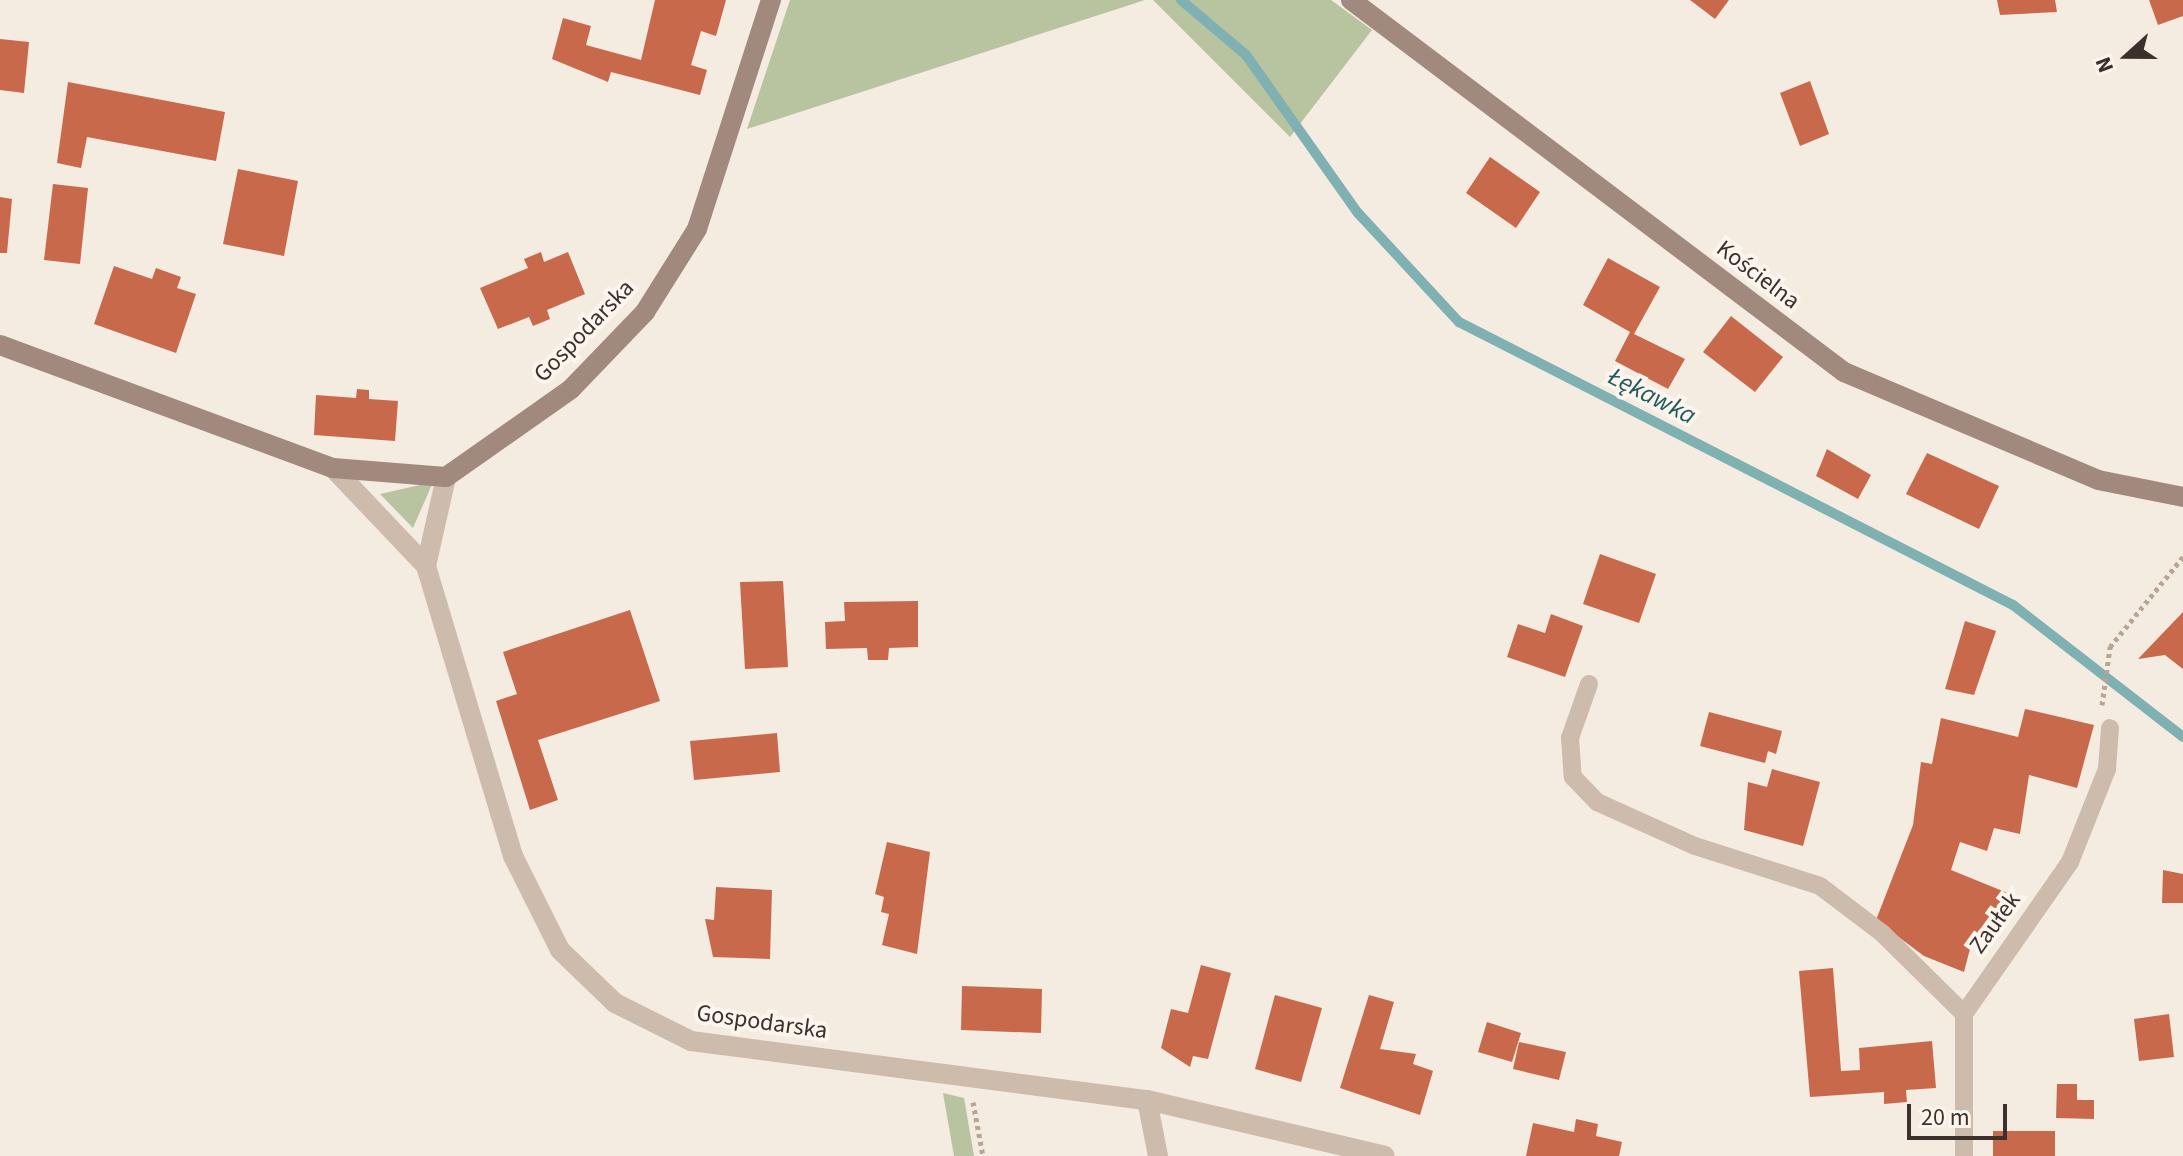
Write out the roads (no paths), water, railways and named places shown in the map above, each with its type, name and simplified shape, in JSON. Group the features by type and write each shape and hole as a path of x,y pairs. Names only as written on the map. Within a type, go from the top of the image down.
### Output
{"street":[{"name":"Gospodarska","path":"0,345 333,468 446,477 571,389 645,312 697,229 771,0"},
{"name":"Kościelna","path":"1351,0 1844,372 2098,480 2183,497"},
{"name":"Gospodarska","path":"333,468 426,566 513,856 560,950 615,1003 691,1041 1147,1100 1385,1156"},
{"name":"Gospodarska","path":"426,566 446,477"},
{"path":"1147,1100 1158,1156"}],"lane":[{"path":"1589,684 1570,738 1573,777 1597,802 1695,846 1820,886 1882,933 1964,1014 1964,1156"},
{"name":"Zaułek","path":"1964,1014 2070,862 2107,769 2110,728"}],"waterway":[{"name":"Łękawka","path":"1181,0 1246,55 1358,213 1459,322 2013,605 2183,737"}]}
